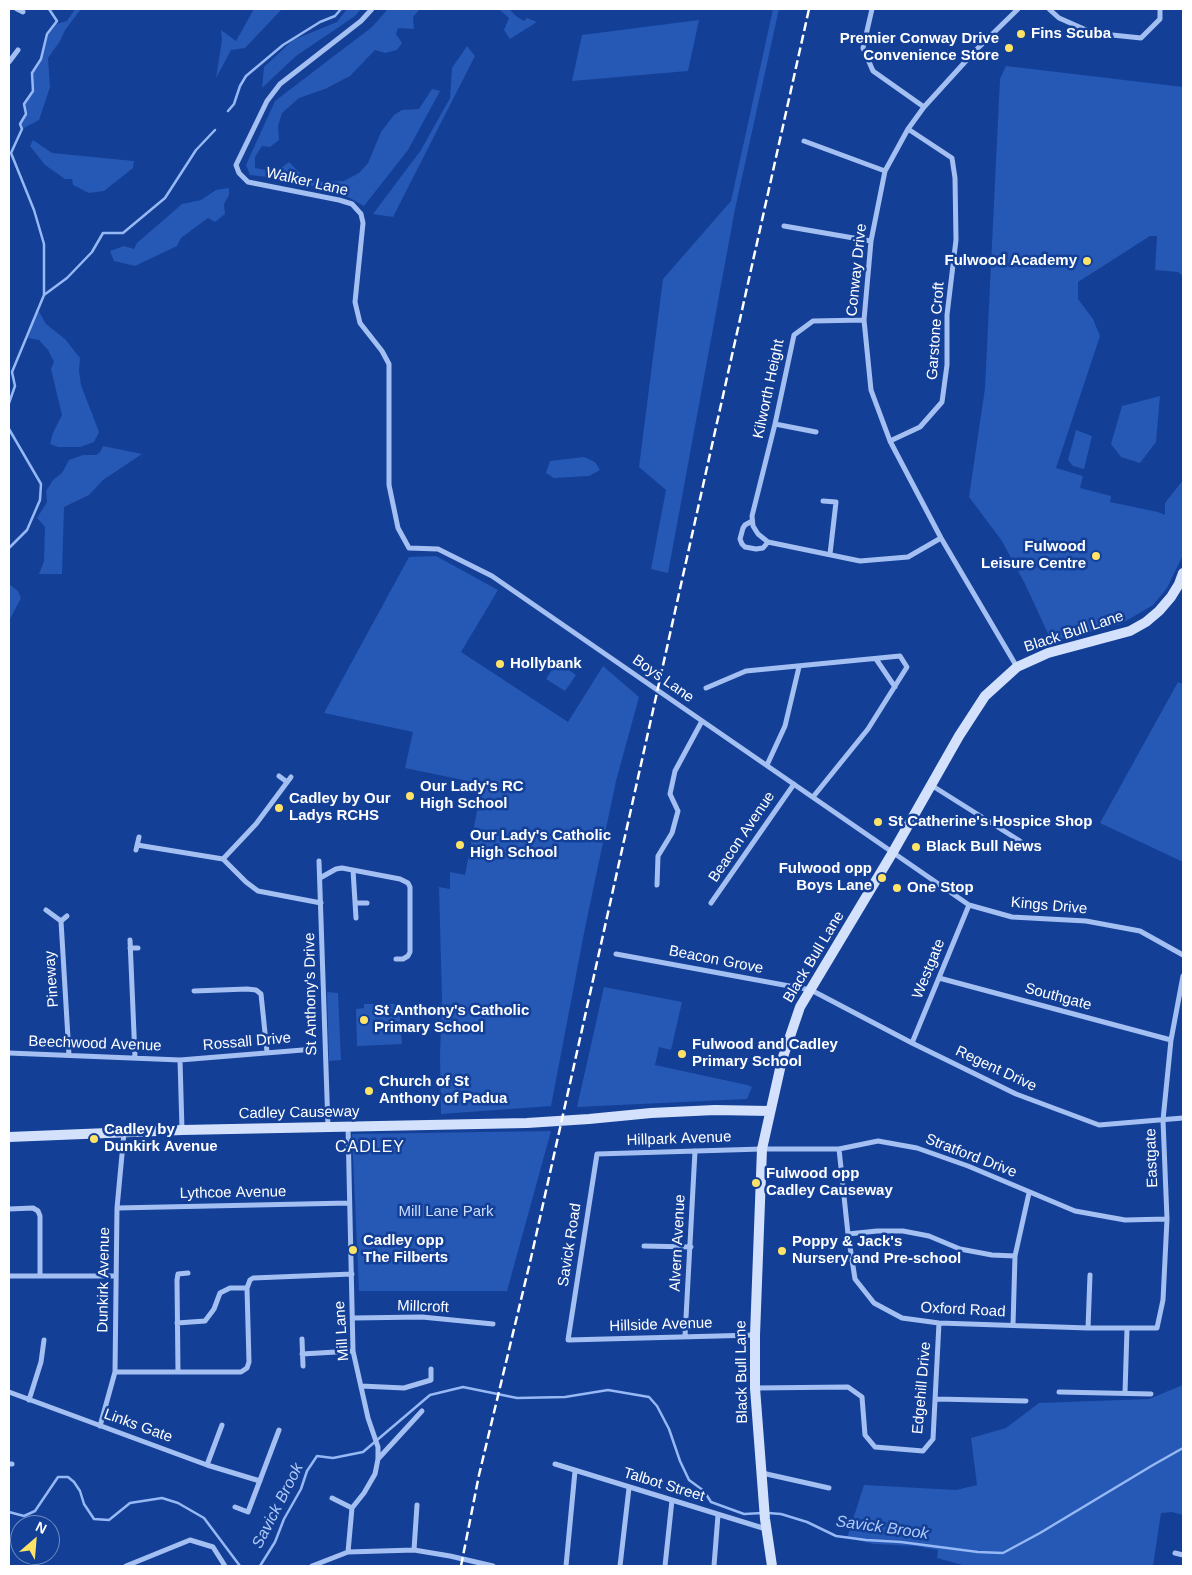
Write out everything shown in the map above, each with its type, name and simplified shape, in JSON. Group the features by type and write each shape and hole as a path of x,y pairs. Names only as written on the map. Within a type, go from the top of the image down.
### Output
{"street":[{"name":"Walker Lane","path":"372,9 361,21 280,84 267,101 236,165 239,173 248,182 339,200 352,204 361,214 363,223 355,302 360,323 382,351 389,364 389,484 398,528 409,548"},
{"path":"872,9 863,48 873,71 924,107"},
{"name":"Conway Drive","path":"1017,667 940,538 890,441 871,390 864,320 871,241 885,171 908,129 924,107 975,51 1018,9"},
{"path":"1049,9 1059,18 1093,33 1141,38 1160,19 1160,9"},
{"path":"9,62 18,50"},
{"name":"Garstone Croft","path":"890,441 920,427 942,402 947,365 947,315 956,240 955,178 952,158 908,129"},
{"path":"804,141 885,171"},
{"path":"784,226 871,241"},
{"name":"Kilworth Height","path":"864,320 813,321 794,335 752,521 745,524 742,528 740,539 745,547 763,548 768,542 860,561 908,556 940,538"},
{"path":"775,424 816,432"},
{"path":"823,501 836,502 830,554"},
{"path":"752,521 758,534 768,542"},
{"name":"Boys Lane","path":"409,548 438,549 492,576 893,852"},
{"name":"Black Bull Lane","path":"766,1524 755,1388 755,1334 762,1149 790,1034 800,1007 893,852 959,736 985,696 1017,667 1048,653 1130,631 1146,622 1159,612 1171,597 1183,573"},
{"path":"706,688 746,671 900,656 907,667 868,729 813,797"},
{"path":"876,659 894,687"},
{"path":"767,766 786,726 799,667"},
{"path":"657,885 658,856 672,833 678,811 670,794 675,771 702,721"},
{"path":"223,859 256,824 289,779 280,776"},
{"name":"Beacon Avenue","path":"712,904 794,784"},
{"path":"931,785 1020,841"},
{"path":"138,837 137,847 223,859 258,891 321,902"},
{"name":"Kings Drive","path":"893,852 968,905 1012,916 1086,921 1140,931 1183,955"},
{"name":"St Anthony's Drive","path":"319,861 328,1127"},
{"path":"320,878 336,868 400,879 408,883 410,887 410,952 403,959 396,959"},
{"path":"353,870 356,918"},
{"path":"356,903 367,903"},
{"name":"Westgate","path":"912,1043 968,905"},
{"path":"46,910 61,921 67,916"},
{"name":"Pineway","path":"61,921 69,1055"},
{"path":"130,940 135,1057"},
{"path":"130,948 138,948"},
{"name":"Beacon Grove","path":"616,954 811,990"},
{"name":"Eastgate","path":"1157,1328 1163,1300 1167,1219 1163,1120 1171,1040 1183,976"},
{"name":"Southgate","path":"938,978 1171,1040"},
{"path":"194,991 247,989 256,990 261,994 267,1052"},
{"name":"Regent Drive","path":"811,990 912,1043 1016,1094 1099,1125 1183,1118"},
{"name":"Rossall Drive","path":"180,1060 315,1049"},
{"name":"Beechwood Avenue","path":"9,1053 180,1060"},
{"path":"180,1060 182,1130"},
{"name":"Cadley Causeway","path":"9,1137 182,1130 527,1123 651,1113 715,1110 770,1111"},
{"name":"Mill Lane","path":"348,1127 353,1351 373,1437 378,1447 375,1474 364,1493 352,1508"},
{"name":"Dunkirk Avenue","path":"100,1426 115,1372 115,1276 124,1133"},
{"name":"Stratford Drive","path":"762,1149 839,1149 878,1141 917,1148 968,1166 1075,1211 1125,1220 1167,1219"},
{"name":"Hillpark Avenue","path":"597,1154 762,1149"},
{"name":"Oxford Road","path":"839,1149 855,1279 874,1303 902,1318 939,1323 1127,1329 1157,1328"},
{"name":"Alvern Avenue","path":"685,1336 695,1151"},
{"name":"Savick Road","path":"568,1340 597,1154"},
{"path":"1013,1325 1015,1256 1030,1193"},
{"name":"Lythcoe Avenue","path":"118,1208 349,1203"},
{"path":"9,1209 32,1208 38,1211 40,1216 40,1275"},
{"path":"848,1234 902,1231 929,1236 960,1249 992,1255 1015,1256"},
{"path":"644,1246 691,1246"},
{"path":"178,1372 176,1280 178,1274 188,1272"},
{"path":"115,1372 233,1373 245,1371 249,1362 247,1283 253,1278 352,1274"},
{"path":"1088,1328 1090,1275"},
{"path":"9,1276 115,1276"},
{"path":"177,1323 205,1321 214,1309 220,1293 230,1288 247,1288"},
{"name":"Millcroft","path":"353,1318 422,1317 493,1324"},
{"name":"Edgehill Drive","path":"755,1388 848,1387 862,1397 865,1434 875,1447 923,1451 933,1439 939,1323"},
{"path":"1125,1393 1127,1329"},
{"name":"Hillside Avenue","path":"568,1340 755,1334"},
{"path":"302,1339 303,1366"},
{"path":"29,1400 41,1362 44,1340"},
{"path":"302,1354 353,1351"},
{"path":"360,1386 404,1388 431,1380 431,1369"},
{"path":"1059,1392 1151,1394"},
{"name":"Links Gate","path":"9,1394 207,1465 260,1481"},
{"path":"936,1399 1026,1401"},
{"path":"378,1459 422,1411"},
{"path":"207,1465 222,1425"},
{"path":"235,1507 248,1512 279,1430"},
{"name":"Talbot Street","path":"555,1464 718,1514 766,1524"},
{"path":"566,1566 575,1471"},
{"path":"762,1473 829,1488"},
{"path":"620,1566 629,1488"},
{"path":"332,1498 352,1508 348,1552"},
{"path":"665,1566 672,1500"},
{"path":"414,1550 417,1505"},
{"path":"714,1566 718,1514"},
{"path":"766,1524 772,1566"},
{"path":"126,1566 190,1540 213,1547 225,1566"},
{"path":"312,1566 348,1552 414,1550 493,1566"},
{"path":"1175,1553 1183,1555"}],"green space":[{"path":"75,9 81,9 65,30 48,58 50,87 39,120 22,129 20,124 26,114 24,104 33,91 32,73 41,59 47,34 56,24 67,21"},
{"path":"254,9 282,9 245,48 231,50 216,78 222,40 221,30 236,41"},
{"path":"347,9 361,9 355,16 296,56 262,88 264,67 293,40 337,22"},
{"path":"388,9 420,9 413,17 414,29 398,28 396,34 402,43 397,50 385,53 375,50 350,76 325,89 299,98 282,113 278,126 279,140 270,147 262,146 255,157 255,168 276,172 289,162 306,179 323,182 344,181 359,173 368,163 381,132 394,115 402,110 419,109 432,89 440,91 408,150 364,206 341,193 285,179 250,175 246,165 275,101 372,27"},
{"path":"499,9 509,9 524,21 527,18 537,22 510,39 504,30 509,18"},
{"path":"773,9 779,9 735,209 668,573 651,569 666,490 639,467 663,279 731,201"},
{"path":"699,20 688,71 572,81 582,35"},
{"path":"467,46 475,56 393,217 373,214 421,150 450,98 452,68"},
{"name":"Fulwood Academy","path":"1006,66 1183,87 1183,276 1178,272 1155,270 1157,236 1150,236 1078,282 1078,299 1093,319 1100,336 1056,468 1083,476 1080,488 1111,496 1110,502 1165,515 1165,503 1183,480 1183,555 1167,588 1153,605 1121,624 1052,642 1025,584 1002,541 969,497 985,388 1000,79"},
{"path":"33,140 52,153 134,161 133,168 104,191 89,193 73,185 72,179 65,179 45,165 30,146"},
{"path":"229,188 229,195 224,204 225,214 215,222 208,218 181,238 177,246 135,266 114,261 110,251 124,246 134,249 137,243 182,204 201,200 216,190"},
{"path":"37,308 46,324 65,339 80,358 81,385 99,432 94,442 80,447 58,447 50,444 62,415 51,369 54,362 48,350 39,340 28,338"},
{"path":"1160,396 1156,442 1140,463 1121,457 1111,444 1122,406"},
{"path":"1076,430 1092,436 1084,469 1073,466 1068,460"},
{"path":"103,446 142,454 103,480 89,495 64,507 62,574 39,574 44,561 45,527 37,518 47,502 46,491 53,480 62,473 69,460 83,455 96,455"},
{"path":"584,457 595,462 600,470 589,476 554,478 546,473 550,461"},
{"name":"Our Lady's Catholic High School","path":"436,556 498,590 461,652 568,722 603,666 639,697 616,781 585,928 551,1106 441,1114 440,1055 442,999 439,887 450,889 450,872 465,875 482,784 405,768 413,732 324,713 409,557"},
{"path":"9,584 18,591 21,598 9,621"},
{"path":"557,662 576,675 565,691 546,679"},
{"path":"1178,682 1183,684 1183,862 1100,823"},
{"name":"Fulwood and Cadley Primary School","path":"604,987 682,1002 671,1050 659,1047 655,1065 747,1085 752,1087 747,1099 577,1107"},
{"path":"327,992 338,993 341,1060 329,1061"},
{"path":"364,1004 399,1004 402,1044 357,1046 356,1009 364,1008"},
{"name":"Mill Lane Park","path":"551,1131 507,1291 359,1291 352,1134"},
{"path":"1183,1385 1183,1515 1172,1512 1161,1513 1153,1566 966,1566 937,1558 938,1550 916,1546 874,1544 847,1538 864,1485 956,1490 977,1485 971,1438 1006,1428 1039,1403 1149,1399"}],"waterway":[{"path":"44,295 44,244 34,210 11,153 22,129 20,124 26,114 24,104 33,91 32,73 41,59 47,34 57,21 49,9"},
{"path":"228,111 234,104 240,86 246,76 283,45 320,22 335,16 341,9"},
{"path":"9,403 15,386 12,372 44,295 67,278 92,252 103,233 123,233 165,198 196,150 215,130"},
{"path":"9,429 41,484 40,500 27,530 9,548"},
{"name":"Savick Brook","path":"260,1566 275,1542 284,1519 301,1489 307,1471 317,1456 333,1458 363,1452 430,1395 463,1387 517,1398 565,1397 608,1390 649,1397 657,1406 669,1429 689,1480 704,1491 711,1502 744,1514 763,1513"},
{"name":"Savick Brook","path":"768,1513 781,1514 807,1522 836,1536 978,1552 1003,1553 1183,1448"},
{"name":"Savick Brook","path":"9,1512 24,1516 35,1511 58,1477 68,1477 74,1482 80,1491 84,1504 94,1519 109,1520 130,1503 162,1498 178,1503 204,1518 240,1566"}],"railway":[{"path":"461,1566 479,1475 531,1258 809,9"}],"place":[{"name":"Fins Scuba","path":"1021,34"},
{"name":"Premier Conway Drive Convenience Store","path":"1009,48"},
{"name":"Fulwood Academy","path":"1087,261"},
{"name":"Fulwood Leisure Centre","path":"1096,556"},
{"name":"Hollybank","path":"500,664"},
{"name":"Our Lady's RC High School","path":"410,796"},
{"name":"Cadley by Our Ladys RCHS","path":"279,808"},
{"name":"St Catherine's Hospice Shop","path":"878,822"},
{"name":"Our Lady's Catholic High School","path":"460,845"},
{"name":"Black Bull News","path":"916,847"},
{"name":"Fulwood opp Boys Lane","path":"882,878"},
{"name":"One Stop","path":"897,888"},
{"name":"St Anthony's Catholic Primary School","path":"364,1020"},
{"name":"Fulwood and Cadley Primary School","path":"682,1054"},
{"name":"Church of St Anthony of Padua","path":"369,1091"},
{"name":"Cadley by Dunkirk Avenue","path":"94,1139"},
{"name":"Fulwood opp Cadley Causeway","path":"756,1183"},
{"name":"Cadley opp The Filberts","path":"353,1250"},
{"name":"Poppy & Jack's Nursery and Pre-school","path":"782,1251"}],"district":[{"name":"CADLEY","path":"370,1148"}]}
